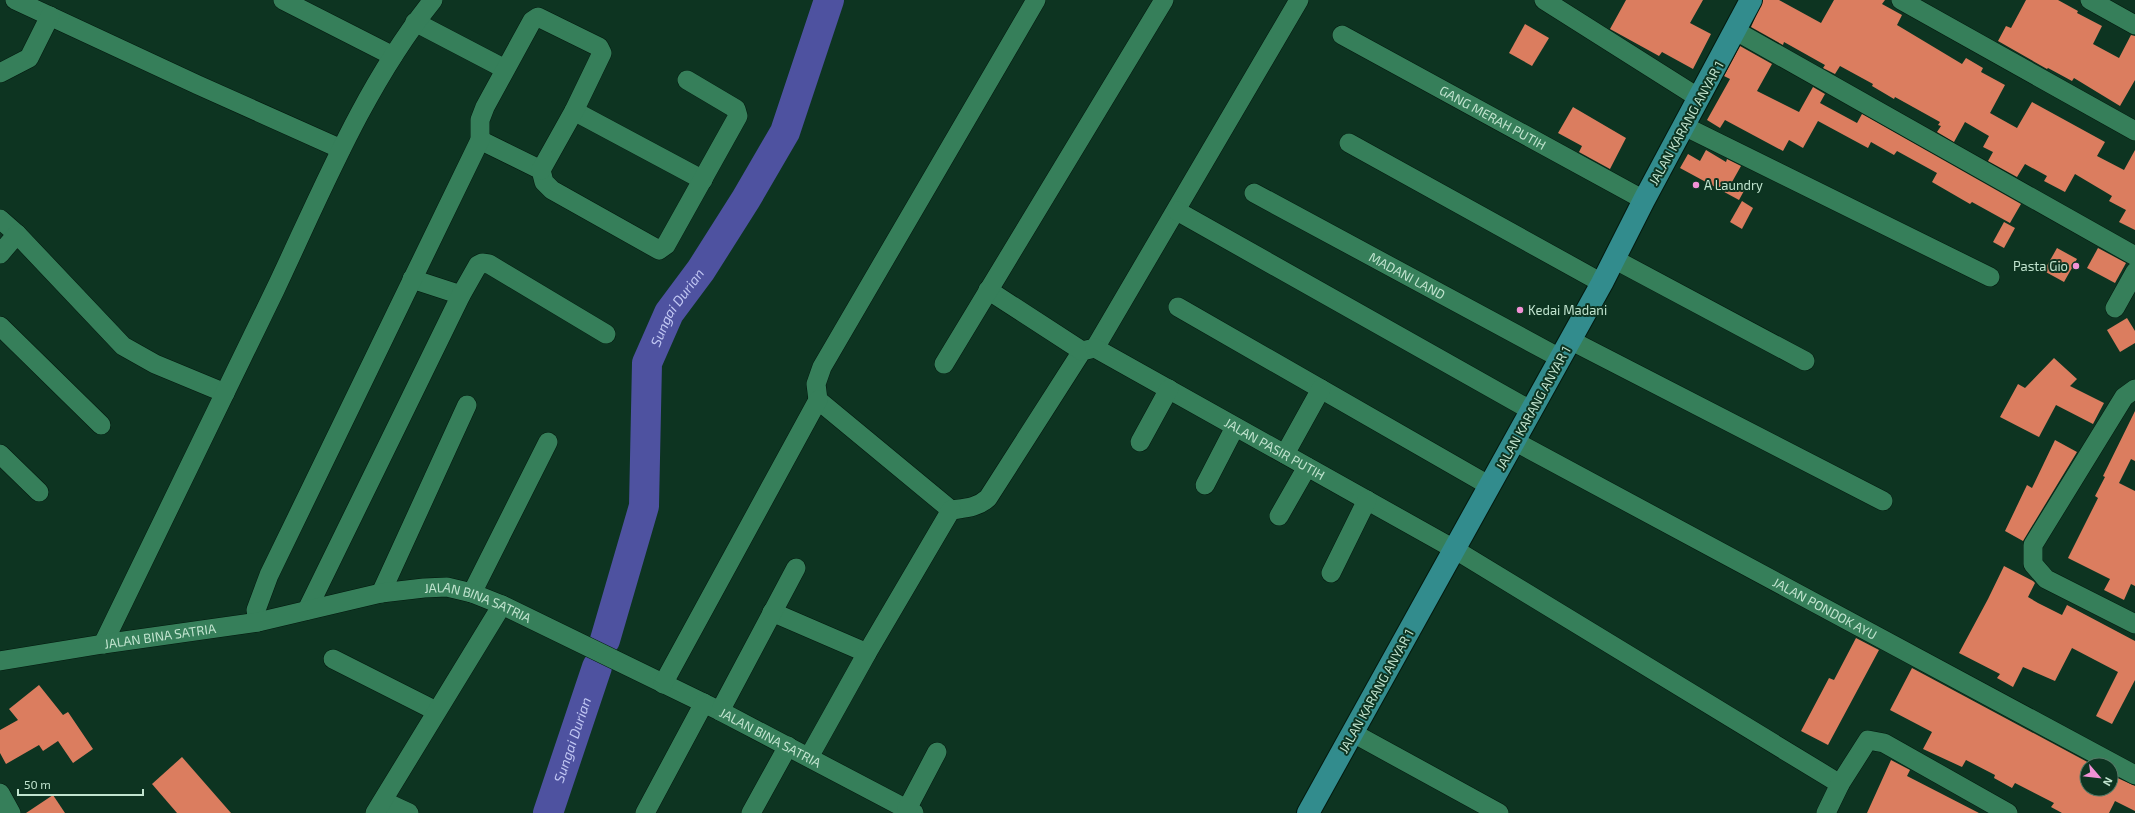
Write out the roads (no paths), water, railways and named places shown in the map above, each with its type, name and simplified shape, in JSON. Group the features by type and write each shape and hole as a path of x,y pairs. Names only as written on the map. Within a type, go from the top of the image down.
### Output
{"main road":[{"name":"JALAN KARANG ANYAR 1","path":"1308,813 1602,283 1644,200 1736,32 1751,0"}],"street":[{"path":"15,0 341,149"},
{"path":"283,0 393,56"},
{"path":"103,644 341,149 393,56 415,22 434,0"},
{"path":"663,684 818,400 816,384 822,367 1036,0"},
{"path":"944,364 1164,0"},
{"path":"818,400 951,510 974,507 982,504 988,498 1088,350 1177,211 1299,0"},
{"path":"1544,0 1699,98"},
{"path":"1901,0 2135,131"},
{"path":"2090,0 2135,25"},
{"path":"0,73 29,58 50,16"},
{"path":"258,622 256,610 268,575 480,140 480,120 504,69 532,21 538,17 599,47 602,54 574,111 541,170 544,182 552,190 659,250 666,245 737,120 738,112 688,80"},
{"path":"415,22 504,69"},
{"path":"1736,32 2135,256"},
{"name":"GANG MERAH PUTIH","path":"1342,35 1644,200"},
{"path":"574,111 703,180"},
{"path":"1684,126 1990,277"},
{"path":"480,140 541,170"},
{"path":"1349,143 1602,283"},
{"name":"MADANI LAND","path":"1254,193 1565,349 1883,501"},
{"path":"1177,211 1532,411"},
{"path":"0,219 17,234 123,346 155,364 225,393"},
{"path":"0,254 17,234"},
{"path":"1614,259 1805,361"},
{"path":"307,610 460,295 478,265 485,262 606,334"},
{"path":"2115,308 2135,272"},
{"path":"412,279 460,295"},
{"name":"JALAN PASIR PUTIH","path":"988,290 1088,350 1169,390 1454,549 1840,784"},
{"path":"1178,307 1490,486"},
{"path":"0,326 101,425"},
{"path":"1285,454 1321,389"},
{"path":"2134,621 2046,579 2033,564 2033,545 2124,397 2135,389"},
{"path":"1140,442 1169,390"},
{"path":"382,593 467,405"},
{"path":"1206,484 1235,427"},
{"name":"JALAN PONDOK AYU","path":"1514,441 2135,775"},
{"path":"472,593 548,442"},
{"path":"0,454 39,492"},
{"path":"1279,516 1307,467"},
{"path":"1331,573 1367,500"},
{"path":"809,757 867,653 951,510"},
{"path":"646,813 772,612 796,568"},
{"name":"JALAN BINA SATRIA","path":"0,661 103,644 258,622 382,593 447,587 472,593 502,605 712,707 910,811"},
{"path":"409,813 379,807 436,711 502,605"},
{"path":"772,612 867,653"},
{"path":"333,658 436,711"},
{"path":"1353,733 1499,813"},
{"path":"1826,813 1840,784 1868,740 1884,742 2008,813"},
{"path":"751,813 788,746"},
{"path":"910,811 937,752"},
{"path":"0,793 11,813"}],"waterway":[{"name":"Sungai Durian","path":"605,640 644,506 647,363 669,313 701,270 746,199 785,132 829,0"},
{"name":"Sungai Durian","path":"548,813 597,667"}],"place":[{"name":"A Laundry","path":"1696,185"},
{"name":"Pasta Gio","path":"2076,266"},
{"name":"Kedai Madani","path":"1520,310"}]}
